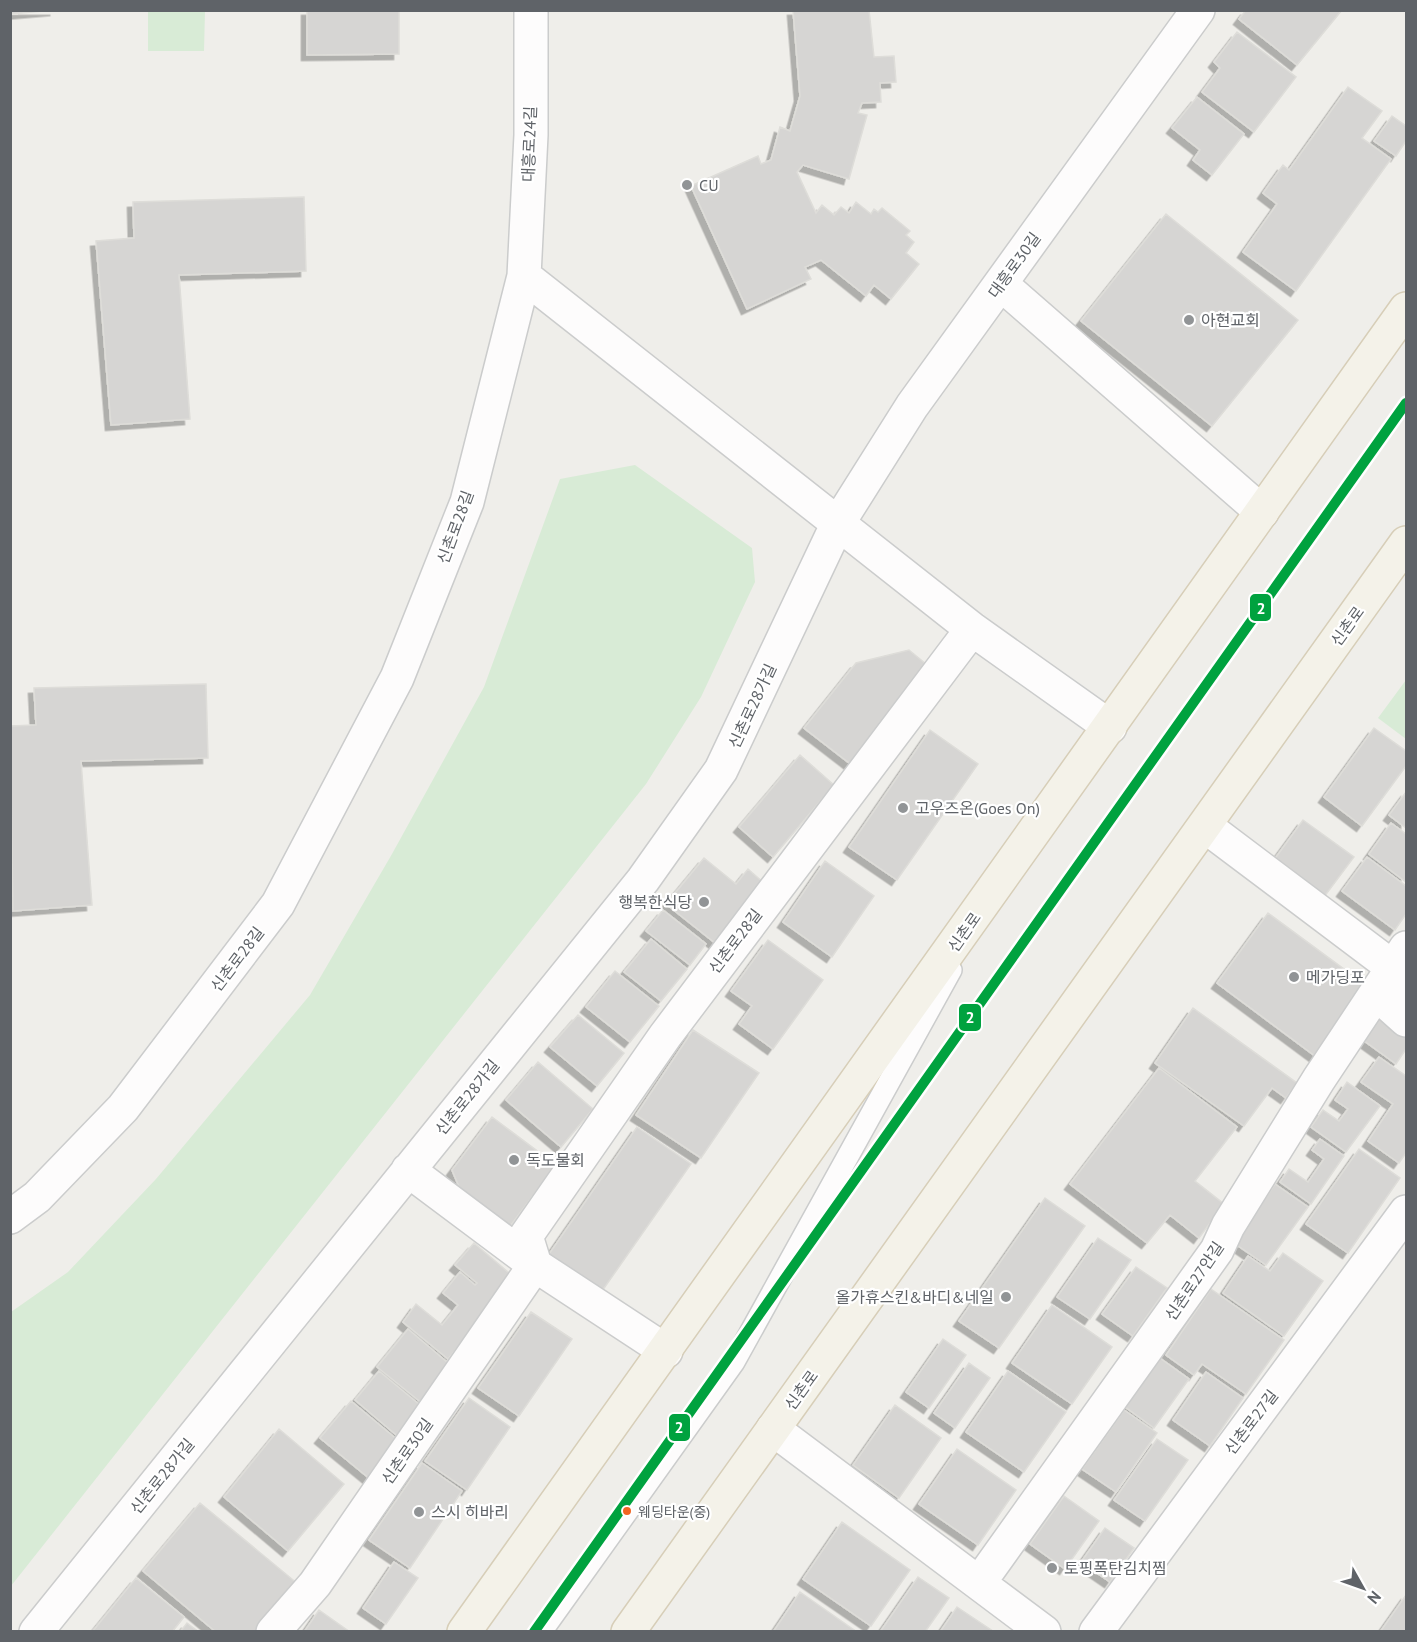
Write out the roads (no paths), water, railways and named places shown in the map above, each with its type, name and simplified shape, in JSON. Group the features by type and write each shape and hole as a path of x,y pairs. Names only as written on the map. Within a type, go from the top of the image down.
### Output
{"main road":[{"name":"신촌로","path":"464,1632 666,1352 1407,309"},
{"name":"신촌로","path":"628,1632 1407,543"}],"street":[{"name":"대흥로24길","path":"524,276 531,135 531,10"},
{"name":"대흥로30길","path":"837,525 912,406 1198,10"},
{"path":"524,276 837,525 972,629 1110,727"},
{"name":"신촌로28길","path":"10,1217 37,1197 123,1108 278,904 397,678 462,513 524,276"},
{"path":"1001,284 1262,512"},
{"name":"신촌로28가길","path":"36,1632 643,880 721,770 837,525"},
{"name":"신촌로28길","path":"535,1265 526,1236 665,1036 972,629"},
{"path":"1205,826 1401,958 1387,1003 1407,1020"},
{"name":"신촌로27안길","path":"979,1583 1217,1250 1228,1226 1319,1079 1401,958"},
{"path":"408,1170 535,1265 666,1352"},
{"name":"신촌로27길","path":"1096,1632 1407,1212"},
{"name":"신촌로30길","path":"273,1632 315,1584 535,1265"},
{"path":"773,1429 1044,1632"}],"lane":[{"path":"541,1632 734,1362 1002,878"}],"place":[{"name":"CU","path":"687,185"},
{"name":"아현교회","path":"1189,320"},
{"name":"고우즈온(Goes On)","path":"903,808"},
{"name":"행복한식당","path":"704,902"},
{"name":"메가딩포","path":"1294,977"},
{"name":"독도물회","path":"514,1160"},
{"name":"올가휴스킨&바디&네일","path":"1006,1297"},
{"name":"웨딩타운(중)","path":"627,1511"},
{"name":"스시 히바리","path":"419,1512"},
{"name":"토핑폭탄김치찜","path":"1052,1568"}]}
